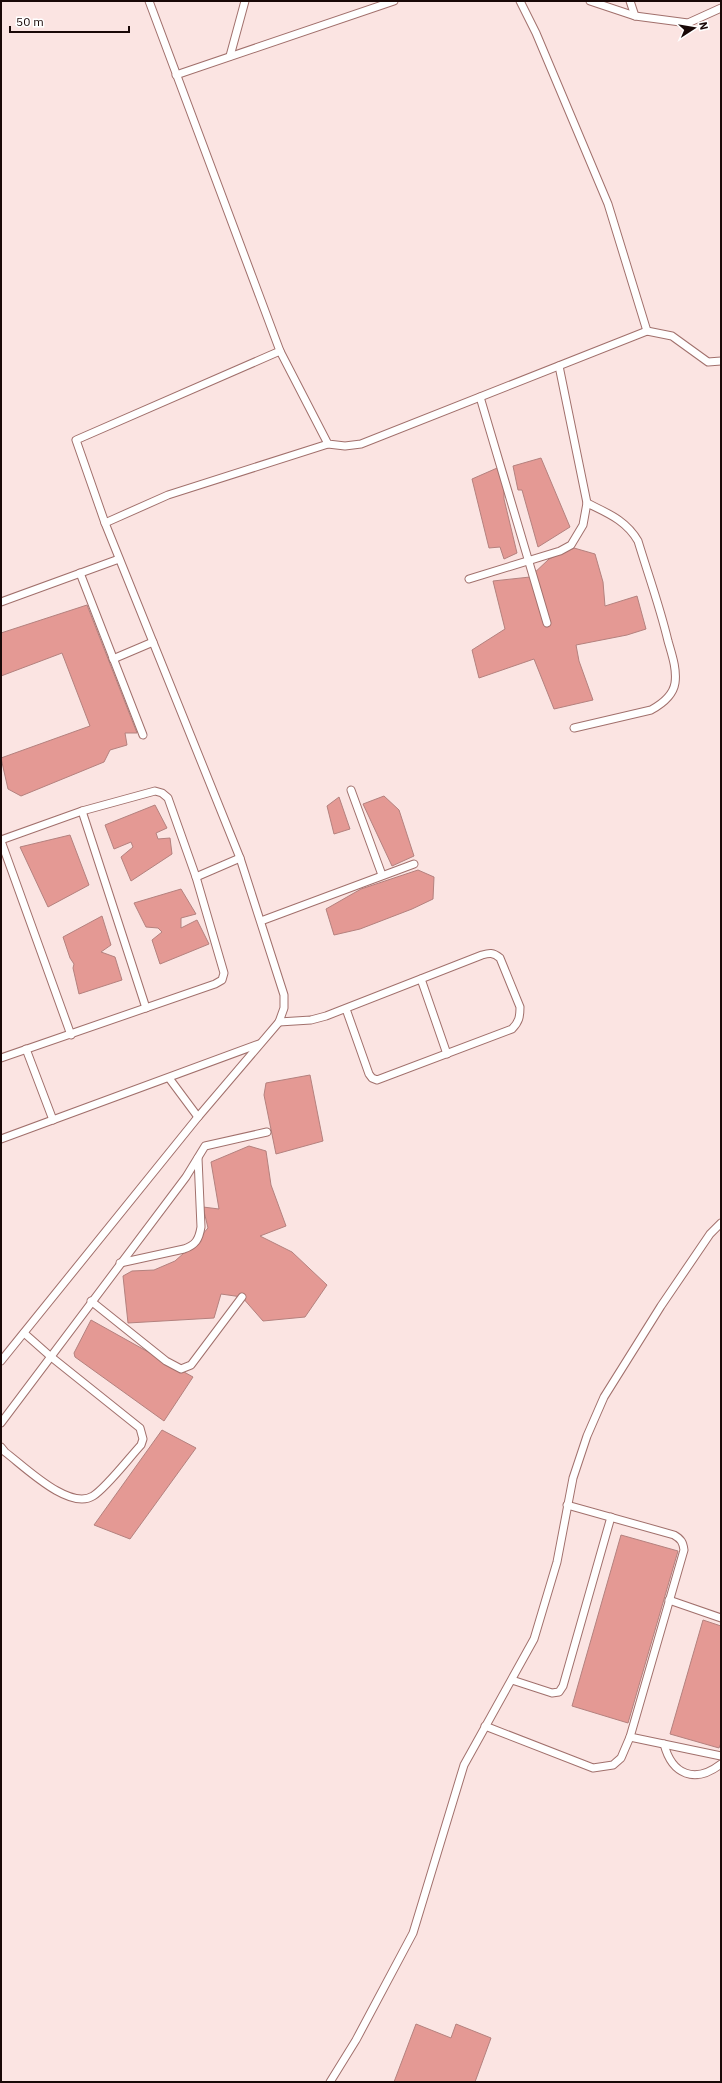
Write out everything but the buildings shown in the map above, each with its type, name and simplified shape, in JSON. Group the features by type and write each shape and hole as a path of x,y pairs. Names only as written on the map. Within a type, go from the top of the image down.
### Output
{"lane":[{"path":"149,1 280,351 328,444"},
{"path":"230,56 245,1"},
{"path":"176,75 394,1"},
{"path":"520,1 536,33 608,204 647,331"},
{"path":"590,1 635,16 688,22 721,8"},
{"path":"630,1 635,16"},
{"path":"105,523 168,495 328,444 345,446 361,444 647,331 672,336 708,362 721,361"},
{"path":"1,1361 198,1117 279,1022 284,1008 284,995 240,858 119,559 76,440 280,351"},
{"path":"469,579 560,551 571,545 583,525 587,503 559,366"},
{"path":"480,397 530,561 547,623"},
{"path":"574,728 651,710 662,704 670,694 675,684 675,669 662,615 638,540 622,520 587,503"},
{"path":"1,602 119,559"},
{"path":"80,573 143,735"},
{"path":"113,659 153,642"},
{"path":"351,790 382,875"},
{"path":"1,1058 71,1035 216,984 222,980 224,973 196,877 168,798 162,793 156,791 82,811 1,841 71,1035"},
{"path":"82,811 146,1008"},
{"path":"196,877 240,858"},
{"path":"261,921 414,864"},
{"path":"279,1022 311,1020 346,1009 482,955 495,954 500,958 520,1007 518,1023 512,1029 383,1079 372,1078 346,1009"},
{"path":"420,979 448,1054"},
{"path":"1,1139 259,1044"},
{"path":"26,1049 53,1120"},
{"path":"169,1078 198,1117"},
{"path":"1,1423 91,1301 186,1177 206,1146 267,1132"},
{"path":"120,1263 184,1249 197,1242 200,1236 201,1228 198,1158"},
{"path":"330,2082 356,2040 413,1933 464,1765 534,1639 557,1562 573,1478 587,1436 604,1398 661,1306 710,1234 721,1223"},
{"path":"91,1301 166,1361 181,1369 191,1365 242,1298"},
{"path":"1,1447 5,1452 63,1496 81,1501 95,1495 141,1445 143,1439 140,1428 50,1356 24,1333"},
{"path":"485,1726 594,1768 613,1765 621,1758 630,1737 684,1550 680,1538 674,1534 567,1505"},
{"path":"512,1680 552,1693 559,1692 563,1686 611,1517"},
{"path":"669,1600 721,1618"},
{"path":"630,1737 721,1756"},
{"path":"664,1744 671,1763 680,1771 690,1775 707,1772 721,1764"}]}
